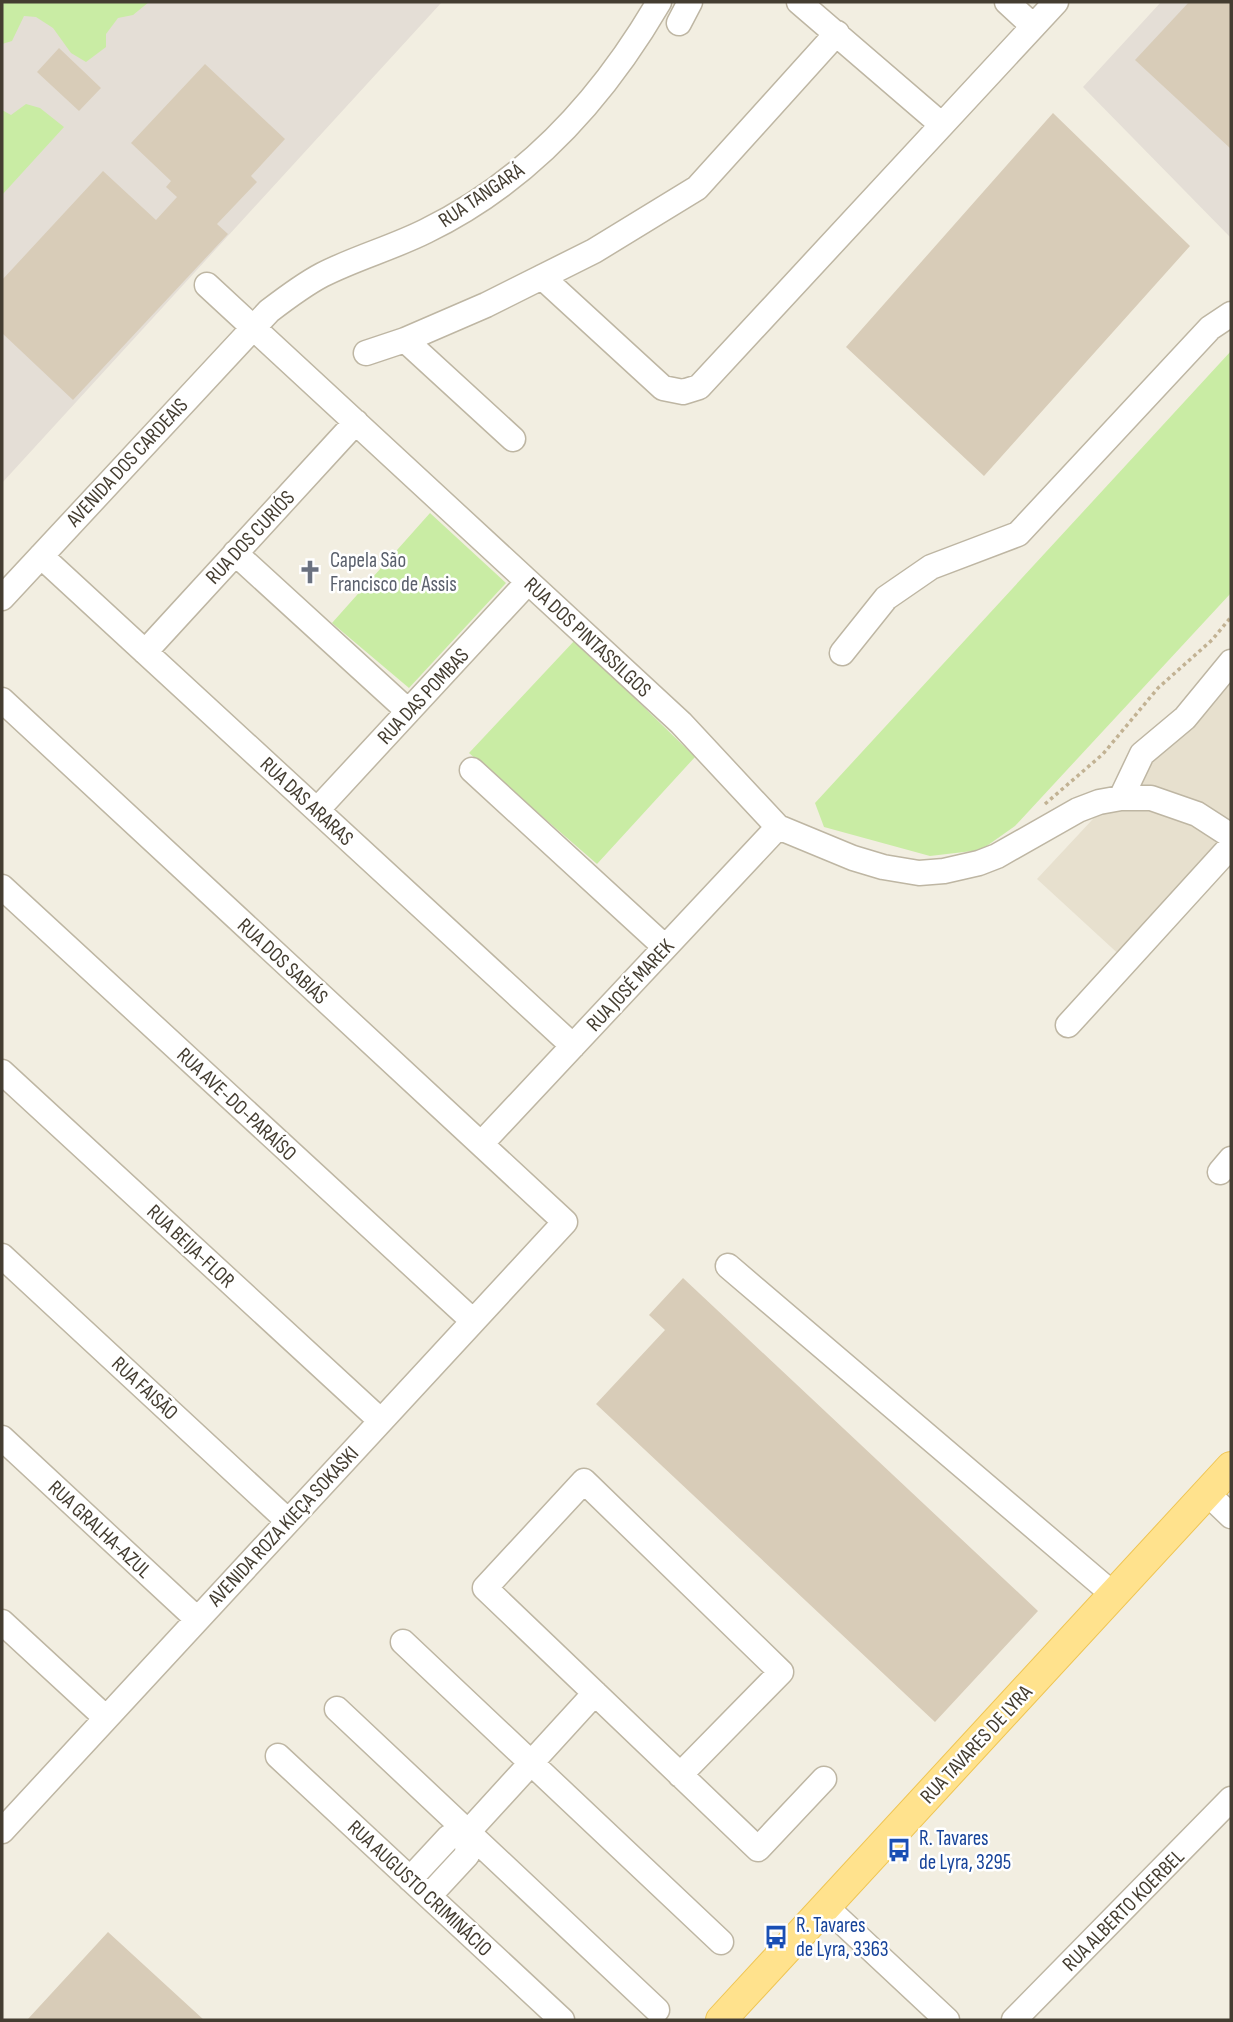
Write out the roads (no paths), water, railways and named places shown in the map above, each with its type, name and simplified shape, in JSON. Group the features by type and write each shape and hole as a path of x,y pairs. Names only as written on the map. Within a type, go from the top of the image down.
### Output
{"main road":[{"name":"RUA TAVARES DE LYRA","path":"721,2020 1231,1467"}],"street":[{"name":"RUA TANGARÁ","path":"253,327 269,311 306,284 429,230 461,212 522,169 558,136 600,91 659,2"},
{"path":"799,2 942,125"},
{"path":"1007,2 1033,26"},
{"path":"542,277 657,384 676,392 691,390 705,382 1056,2"},
{"path":"366,353 405,340 542,277 594,251 697,188 837,33"},
{"name":"RUA DOS PINTASSILGOS","path":"207,285 681,723 778,827 853,858 883,867 919,873 944,872 979,863 997,856 1078,810 1121,798 1151,798 1198,814 1231,836"},
{"path":"842,653 886,598 931,567 1018,534 1210,328 1231,314"},
{"name":"AVENIDA DOS CARDEAIS","path":"2,598 253,327"},
{"path":"405,340 513,439"},
{"name":"RUA DOS CURIÓS","path":"145,652 356,422"},
{"path":"235,553 408,711"},
{"name":"RUA DAS ARARAS","path":"41,556 573,1046"},
{"name":"RUA DAS POMBAS","path":"317,810 528,582"},
{"path":"1121,798 1142,754 1185,718 1231,662"},
{"name":"RUA DOS SABIÁS","path":"2,700 565,1222"},
{"path":"472,770 665,947"},
{"name":"RUA JOSÉ MAREK","path":"481,1144 778,827"},
{"path":"1068,1025 1231,846"},
{"name":"RUA AVE-DO-PARAÍSO","path":"2,887 473,1321"},
{"name":"RUA BEIJA-FLOR","path":"2,1072 381,1421"},
{"name":"AVENIDA ROZA KIEÇA SOKASKI","path":"6,1819 106,1718 565,1222"},
{"name":"RUA FAISÃO","path":"2,1256 288,1521"},
{"path":"728,1266 1114,1595"},
{"name":"RUA GRALHA-AZUL","path":"2,1438 197,1619"},
{"path":"680,1774 781,1672 584,1481 485,1588 758,1849 824,1779"},
{"path":"1207,1493 1231,1516"},
{"path":"2,1622 106,1718"},
{"path":"403,1642 721,1942"},
{"path":"410,1879 449,1838 468,1832 595,1693"},
{"path":"337,1709 657,2010"},
{"name":"RUA AUGUSTO CRIMINÁCIO","path":"278,1756 562,2020"},
{"name":"RUA ALBERTO KOERBEL","path":"1014,2020 1231,1799"},
{"path":"429,1896 467,1855 468,1832"},
{"path":"826,1907 947,2020"}],"place":[{"name":"Capela São Francisco de Assis","path":"310,572"},
{"name":"R. Tavares de Lyra, 3295","path":"899,1850"},
{"name":"R. Tavares de Lyra, 3363","path":"776,1937"}]}
